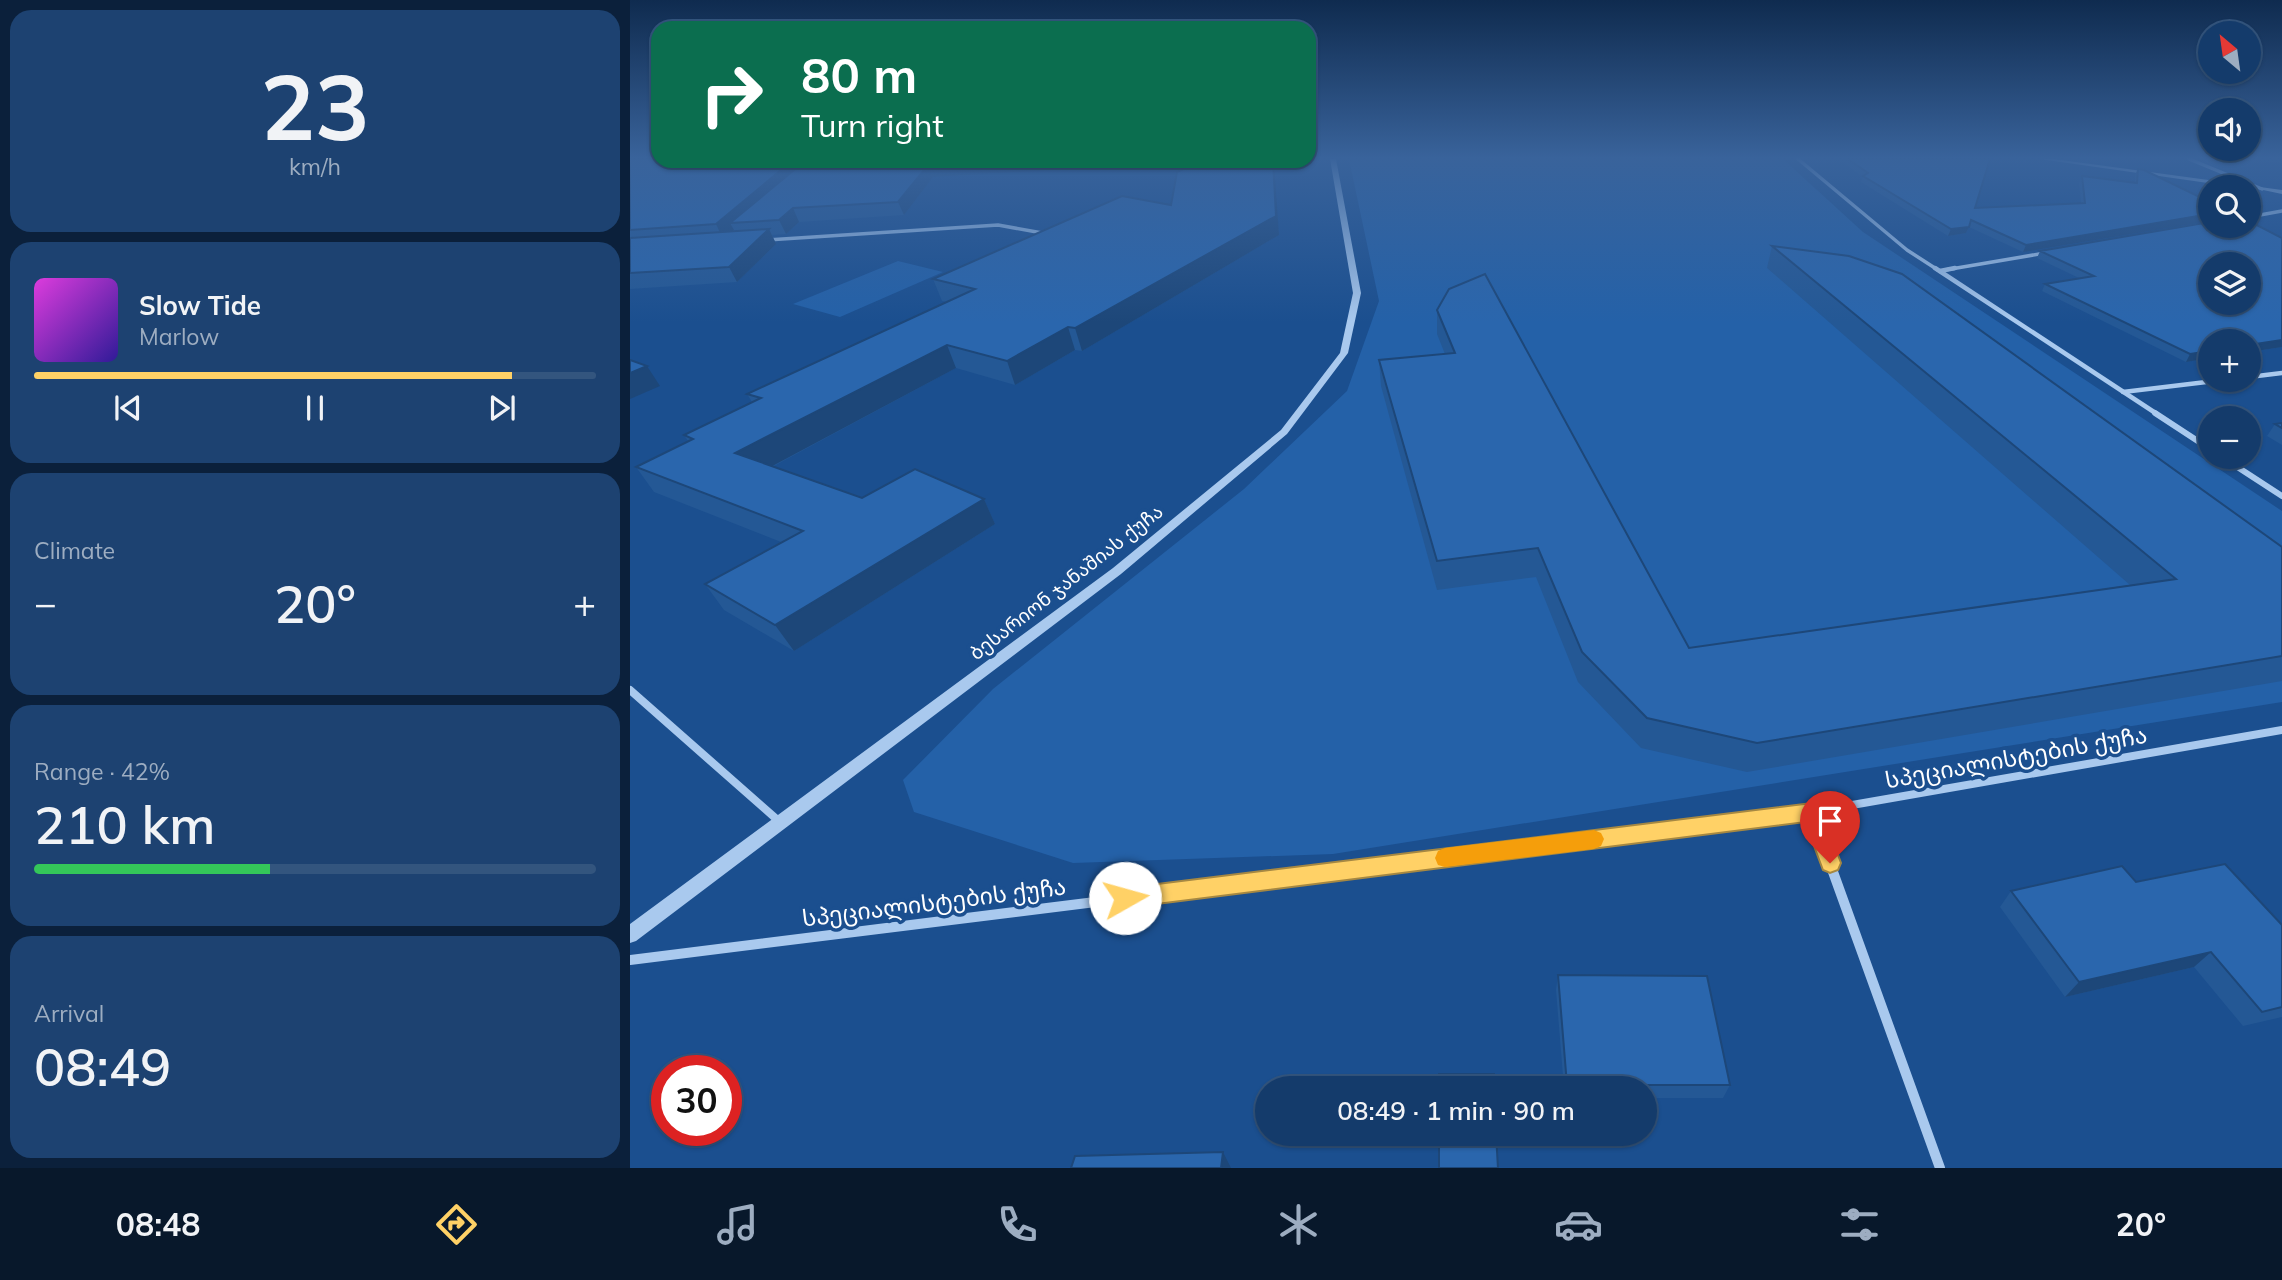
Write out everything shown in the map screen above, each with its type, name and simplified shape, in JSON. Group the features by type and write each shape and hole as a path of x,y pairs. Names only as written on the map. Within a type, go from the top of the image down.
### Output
{"street":[{"name":"ბესარიონ ჯანაშიას ქუჩა","path":"630,934 1117,571 1283,432 1344,353 1357,293 1341,214"},
{"path":"1863,214 1907,250 1939,272 2198,441"},
{"path":"766,240 998,225 1054,235"},
{"path":"1939,272 2048,253"},
{"path":"2261,376 2282,373"},
{"path":"2122,392 2198,383"},
{"path":"2240,469 2282,496"},
{"path":"630,690 781,822"},
{"name":"სპეციალისტების ქუჩა","path":"630,960 1812,812 2282,730"},
{"path":"1812,812 1940,1168"}],"shaded area":[{"path":"1361,214 1843,214 1863,232 2198,455 2198,469 2219,469 2282,511 2282,702 1333,854 1073,863 914,812 903,780 993,689 1244,489 1347,391 1379,301"},
{"path":"898,261 943,272 840,317 793,304"}],"building":[{"path":"630,214 729,214 716,224 630,230"},
{"path":"741,214 787,214 779,220 730,223"},
{"path":"1082,214 1276,214 1276,216 1075,328 1068,327 1007,361 947,345 735,453 862,498 915,469 984,499 775,625 705,584 803,531 636,467 693,439 684,435 761,398 747,394 975,289 933,279"},
{"path":"1925,214 2198,214 2198,216 2026,245 1971,220 1969,227 1951,229"},
{"path":"2198,224 2198,238 2261,238 2261,227 2282,238 2282,340 2261,343 2261,329 2198,329 2198,353 2190,354 2045,284 2094,276 2040,251"},
{"path":"769,229 729,267 630,273 630,238"},
{"path":"1772,246 1849,256 1902,274 2282,547 2282,656 1757,743 1647,718 1582,652 1538,548 1437,561 1379,360 1455,353 1437,310 1449,289 1485,274 1689,648 2176,579"},
{"path":"630,360 647,366 630,373"},
{"path":"2225,864 2282,925 2282,1007 2262,1012 2211,952 2079,982 2011,891 2122,866 2136,882"},
{"path":"1558,975 1707,976 1730,1085 1657,1085 1657,1076 1566,1076"},
{"path":"1439,1074 1494,1074 1494,1076"},
{"path":"1439,1146 1497,1146 1498,1168 1439,1168"},
{"path":"1223,1152 1221,1168 1071,1168 1075,1156"}],"slow traffic":[{"path":"1445,858 1594,839"}],"route":[{"path":"1125,898 1812,812 1830,863"}]}
